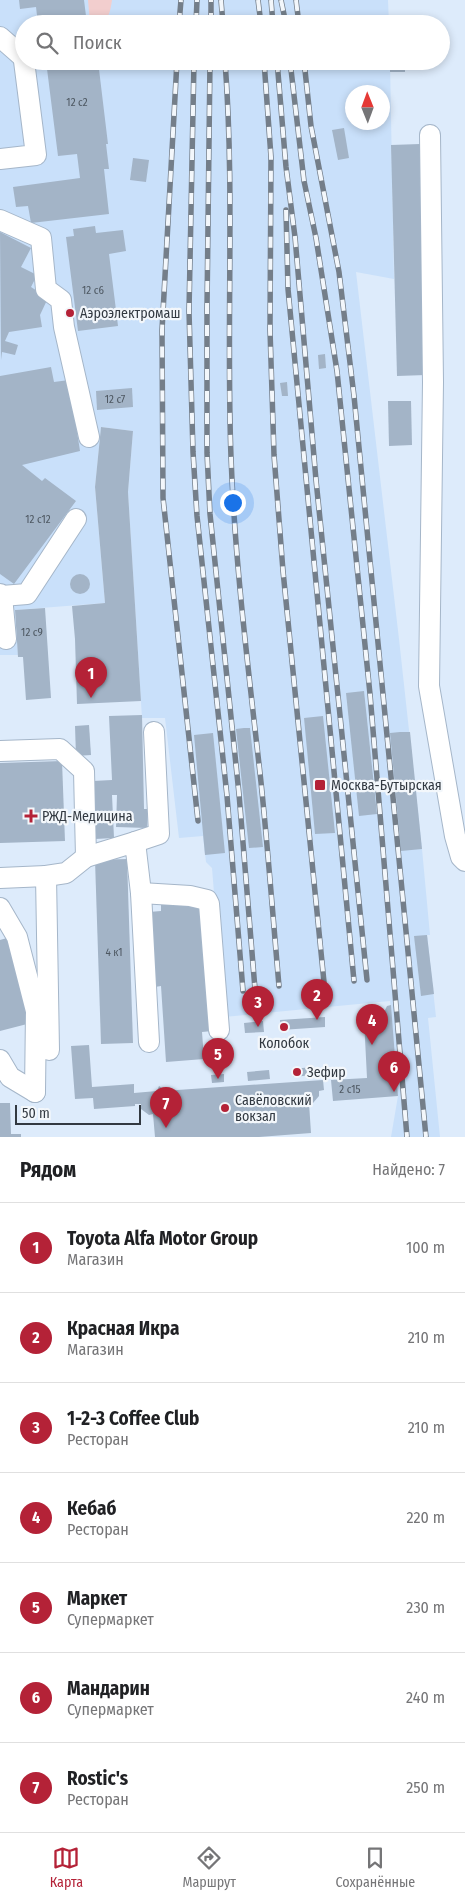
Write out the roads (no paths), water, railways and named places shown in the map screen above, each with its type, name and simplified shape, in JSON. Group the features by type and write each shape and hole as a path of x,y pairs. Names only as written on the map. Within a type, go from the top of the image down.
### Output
{"lane":[{"path":"0,37 15,51"},
{"path":"0,159 36,155 25,70"},
{"path":"430,135 433,382 429,686 455,836 461,857 465,861"},
{"path":"0,220 40,238 46,289 61,300 64,327 89,437"},
{"path":"6,639 1,595 27,594 76,519"},
{"path":"0,878 46,876 66,872 86,857 159,834 154,732"},
{"path":"0,751 60,749 84,772 86,857"},
{"path":"135,842 149,1042"},
{"path":"46,876 49,1050"},
{"path":"140,893 190,896 207,900 209,904 219,1030"},
{"path":"0,908 17,937 36,1011 35,1092 10,1077 0,1060"}],"railway":[{"path":"180,15 181,0"},
{"path":"196,15 197,0"},
{"path":"211,0 211,15"},
{"path":"221,0 222,15"},
{"path":"258,0 260,15"},
{"path":"271,0 272,15"},
{"path":"281,0 284,15"},
{"path":"296,0 298,15"},
{"path":"176,70 162,330 163,498 198,821"},
{"path":"194,70 189,311 193,452 197,516 227,796 243,991"},
{"path":"210,70 207,453 210,514 239,794 255,989"},
{"path":"226,70 230,210 229,358 233,498 247,660 264,808 279,986"},
{"path":"265,70 271,157 270,330 274,455 283,571 324,982"},
{"path":"278,70 286,167 295,237 316,480 367,980"},
{"path":"291,70 304,181 316,238 337,371 370,694 407,1137"},
{"path":"305,70 311,126 339,272 354,396 426,1137"},
{"path":"286,210 288,289 354,981"}],"place":[{"name":"Аэроэлектромаш","path":"70,313"},
{"name":"Toyota Alfa Motor Group","path":"91,698"},
{"name":"Москва-Бутырская","path":"320,785"},
{"name":"РЖД-Медицина","path":"31,816"},
{"name":"Красная Икра","path":"317,1020"},
{"name":"1-2-3 Coffee Club","path":"258,1027"},
{"name":"Колобок","path":"284,1027"},
{"name":"Кебаб","path":"372,1045"},
{"name":"Зефир","path":"297,1072"},
{"name":"Маркет","path":"218,1079"},
{"name":"Мандарин","path":"394,1092"},
{"name":"Савёловский вокзал","path":"225,1108"},
{"name":"Rostic's","path":"166,1128"}]}
